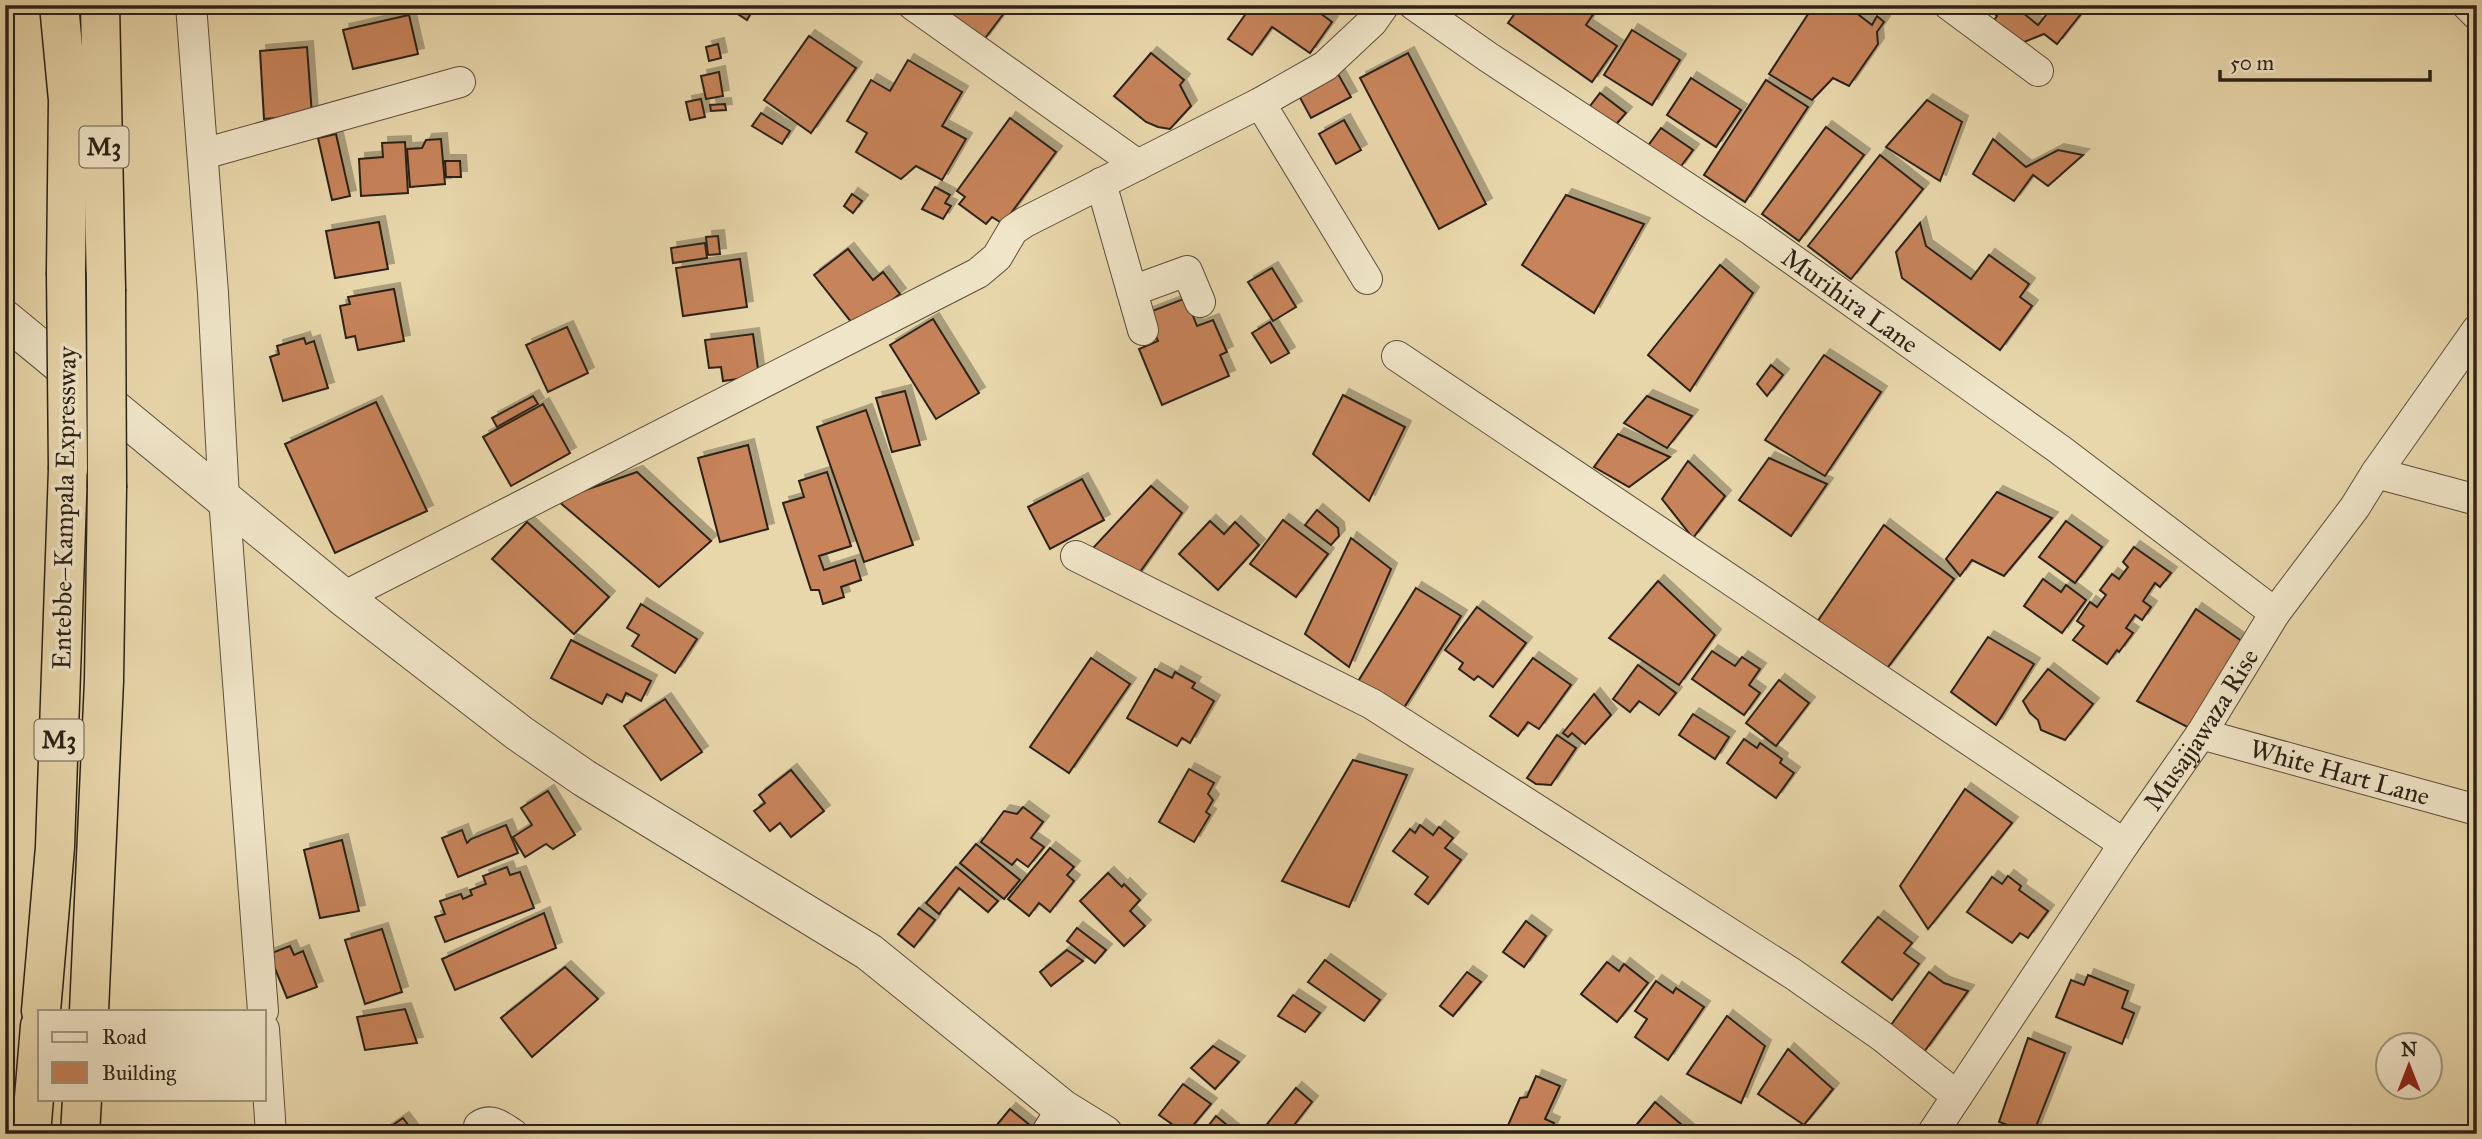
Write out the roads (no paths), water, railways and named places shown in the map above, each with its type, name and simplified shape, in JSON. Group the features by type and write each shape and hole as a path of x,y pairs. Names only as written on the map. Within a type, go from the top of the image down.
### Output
{"highway":[{"name":"Entebbe–Kampala Expressway","path":"41,1010 55,847 68,469 68,100 59,5"},
{"name":"Entebbe–Kampala Expressway","path":"89,1010 104,681 107,488 100,5"},
{"path":"31,1134 38,1050"},
{"path":"80,1134 82,1100"}],"street":[{"path":"191,5 213,293 224,498 263,1010"},
{"path":"913,5 1138,165"},
{"path":"343,597 978,273 997,257 1013,230 1025,222 1260,103 1325,66 1372,22 1384,5"},
{"name":"Murihira Lane","path":"1414,5 1488,58 1751,230 2059,449 2275,613"},
{"path":"1949,5 2038,72"},
{"path":"2467,5 2477,15"},
{"path":"203,154 460,82"},
{"path":"1260,103 1367,279"},
{"path":"1101,183 1143,330"},
{"path":"1132,291 1187,271 1200,302"},
{"path":"5,319 343,597 519,733 584,778 869,952 1054,1121 1104,1134"},
{"name":"Musajjawaza Rise","path":"1932,1134 2124,844 2201,734 2275,613 2355,508 2376,473 2477,330"},
{"path":"1397,356 2124,844"},
{"path":"2376,473 2477,500"},
{"path":"1076,555 1372,704 1793,974 1883,1037 1957,1096"},
{"name":"White Hart Lane","path":"2201,734 2477,810"},
{"path":"266,1059 271,1134"},
{"path":"478,1134 479,1126 485,1121 491,1121 513,1134"}]}
